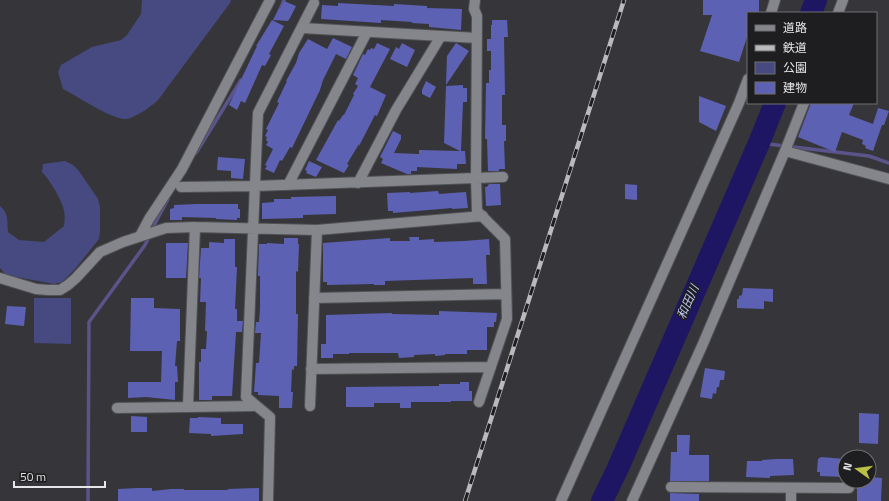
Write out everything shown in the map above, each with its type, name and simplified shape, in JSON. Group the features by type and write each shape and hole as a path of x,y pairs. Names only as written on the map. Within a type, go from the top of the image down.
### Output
{"street":[{"path":"140,236 149,219 182,169 270,0"},
{"path":"475,0 474,9 477,16 477,210 505,239 507,319 479,402"},
{"path":"771,12 775,0"},
{"path":"838,12 843,0"},
{"path":"268,501 270,417 246,398 258,113 314,3"},
{"path":"302,28 477,38"},
{"path":"288,185 367,32"},
{"path":"358,182 396,110 441,36"},
{"path":"561,501 736,110 747,81"},
{"path":"632,501 698,353 785,151 804,104"},
{"path":"785,151 889,179"},
{"path":"181,187 288,185 503,177"},
{"path":"0,278 36,289 60,290 76,278 100,252 111,246 166,228 195,227 317,230 483,216"},
{"path":"188,406 195,227"},
{"path":"310,406 317,230"},
{"path":"314,298 506,294"},
{"path":"311,369 491,367"},
{"path":"116,408 256,406"},
{"path":"671,487 837,488"},
{"path":"791,488 791,501"}],"green space":[{"path":"142,0 231,0 158,100 138,114 126,119 112,116 63,89 58,72 61,65 92,47 121,40 127,35 141,14"},
{"path":"65,161 73,165 79,171 98,199 100,207 99,239 75,269 62,282 54,284 6,275 0,268 0,206 6,215 8,232 19,240 44,242 64,226 65,216 64,209 59,198 42,172 43,164"},
{"path":"34,298 71,298 71,344 34,343"}],"building":[{"path":"703,0 759,0 759,12 747,12 747,37 739,62 700,51 712,15 703,15"},
{"path":"284,1 296,6 290,18 288,21 273,20 279,8 280,9"},
{"path":"338,3 394,6 394,4 427,6 427,8 462,9 461,30 429,27 429,24 412,22 381,20 381,23 321,19 322,5 338,6"},
{"path":"272,20 284,26 269,54 271,55 265,66 262,65 245,103 241,101 237,110 229,105 256,46"},
{"path":"492,20 507,20 508,37 504,37 505,95 502,95 502,125 506,125 506,141 504,141 505,169 499,169 499,171 488,171 487,139 485,139 486,83 489,83 489,70 491,70 491,51 487,51 487,39 491,39"},
{"path":"333,38 352,47 346,59 336,54 292,148 290,147 282,161 280,160 274,173 265,169 267,166 265,165 273,149 266,145 268,142 266,140 267,137 265,136 268,130 266,129 279,103 277,102 296,63 299,53 308,39 327,49"},
{"path":"377,43 390,49 370,87 386,95 377,116 375,115 359,146 359,144 347,164 349,165 344,173 316,160 338,120 339,121 344,115 358,86 355,84 358,78 353,75 363,54 365,55 368,49 374,49"},
{"path":"402,43 415,50 407,67 390,59 396,47 399,49"},
{"path":"456,43 469,51 446,85 447,56"},
{"path":"426,81 436,87 430,98 422,94"},
{"path":"463,85 463,88 467,88 467,102 463,102 461,151 465,151 466,164 457,164 457,169 417,167 417,171 411,171 411,174 407,174 381,163 383,159 380,157 393,131 401,135 401,139 394,153 419,154 419,150 460,151 444,143 446,86"},
{"path":"699,96 726,106 716,131 699,122"},
{"path":"811,104 854,104 849,115 873,124 878,108 889,111 884,125 882,125 873,151 865,148 866,146 862,144 863,140 842,132 835,152 798,137"},
{"path":"218,157 245,159 243,179 231,178 231,171 217,170"},
{"path":"309,161 322,167 316,177 306,173 307,171 305,170"},
{"path":"489,184 500,184 501,205 486,206 485,187"},
{"path":"625,184 637,185 637,200 625,199"},
{"path":"438,191 439,194 466,192 468,208 393,213 393,211 388,211 387,193"},
{"path":"336,196 336,214 303,215 303,218 262,219 262,203 274,202 274,199"},
{"path":"238,204 238,209 240,209 240,218 237,218 237,220 182,217 182,220 170,220 170,209 174,208 174,205"},
{"path":"409,237 419,237 419,240 434,239 434,242 489,239 490,255 486,255 487,284 473,284 473,278 385,281 385,285 327,285 327,282 323,282 323,243 390,238 390,241 410,241"},
{"path":"284,238 298,238 299,244 298,272 296,271 296,314 298,314 297,366 294,366 294,370 292,369 292,408 279,408 279,396 258,395 258,392 254,392 256,363 259,363 261,333 255,333 256,322 259,322 260,308 260,276 258,276 259,244 284,244"},
{"path":"224,239 235,239 235,267 237,267 235,309 237,309 237,321 243,321 242,332 236,332 232,396 212,396 212,400 199,400 199,362 201,362 201,349 206,349 207,331 205,331 206,302 200,302 201,278 199,278 201,248 209,248 209,242 224,243"},
{"path":"166,243 188,243 186,278 166,278"},
{"path":"743,288 773,289 773,302 764,301 764,309 737,308 737,299 739,299 739,296 742,295"},
{"path":"131,298 154,298 154,308 180,309 180,341 177,341 175,366 177,366 178,382 175,382 175,400 146,397 128,398 128,382 161,382 162,351 130,351"},
{"path":"7,306 26,307 24,326 5,324"},
{"path":"439,311 497,313 494,327 487,327 487,350 467,350 467,354 445,354 435,356 435,354 414,355 414,357 399,358 398,353 349,353 333,354 333,358 321,358 321,344 326,344 326,315 392,313 439,315"},
{"path":"705,368 725,371 724,380 720,380 719,387 717,387 716,394 713,393 712,399 700,397"},
{"path":"460,382 469,382 469,391 472,391 472,401 411,402 411,408 400,408 400,403 374,403 374,407 346,407 346,387 439,386 439,384 460,384"},
{"path":"859,413 879,414 878,444 859,443"},
{"path":"131,416 147,417 147,432 131,432"},
{"path":"190,418 221,418 221,424 243,424 243,434 211,436 211,434 189,433"},
{"path":"677,435 690,435 689,455 709,455 709,481 670,481 671,452 677,452"},
{"path":"821,457 837,458 837,477 820,476 820,472 817,472 818,459"},
{"path":"793,459 794,475 770,476 770,478 746,477 747,461"},
{"path":"877,478 882,478 881,501 857,501 857,489 877,489"},
{"path":"152,488 152,491 171,489 228,490 259,488 259,501 118,501 118,489"},
{"path":"670,493 699,494 699,501 670,501"}],"waterway":[{"path":"279,12 284,0"},
{"name":"和田川","path":"811,12 816,0"},
{"path":"196,153 241,80"},
{"name":"和田川","path":"602,501 618,468 775,104"},
{"path":"759,143 869,156 889,163"},
{"path":"151,231 168,199"},
{"path":"88,501 89,322 145,245 149,237"}],"railway":[{"path":"465,501 624,0"}]}
